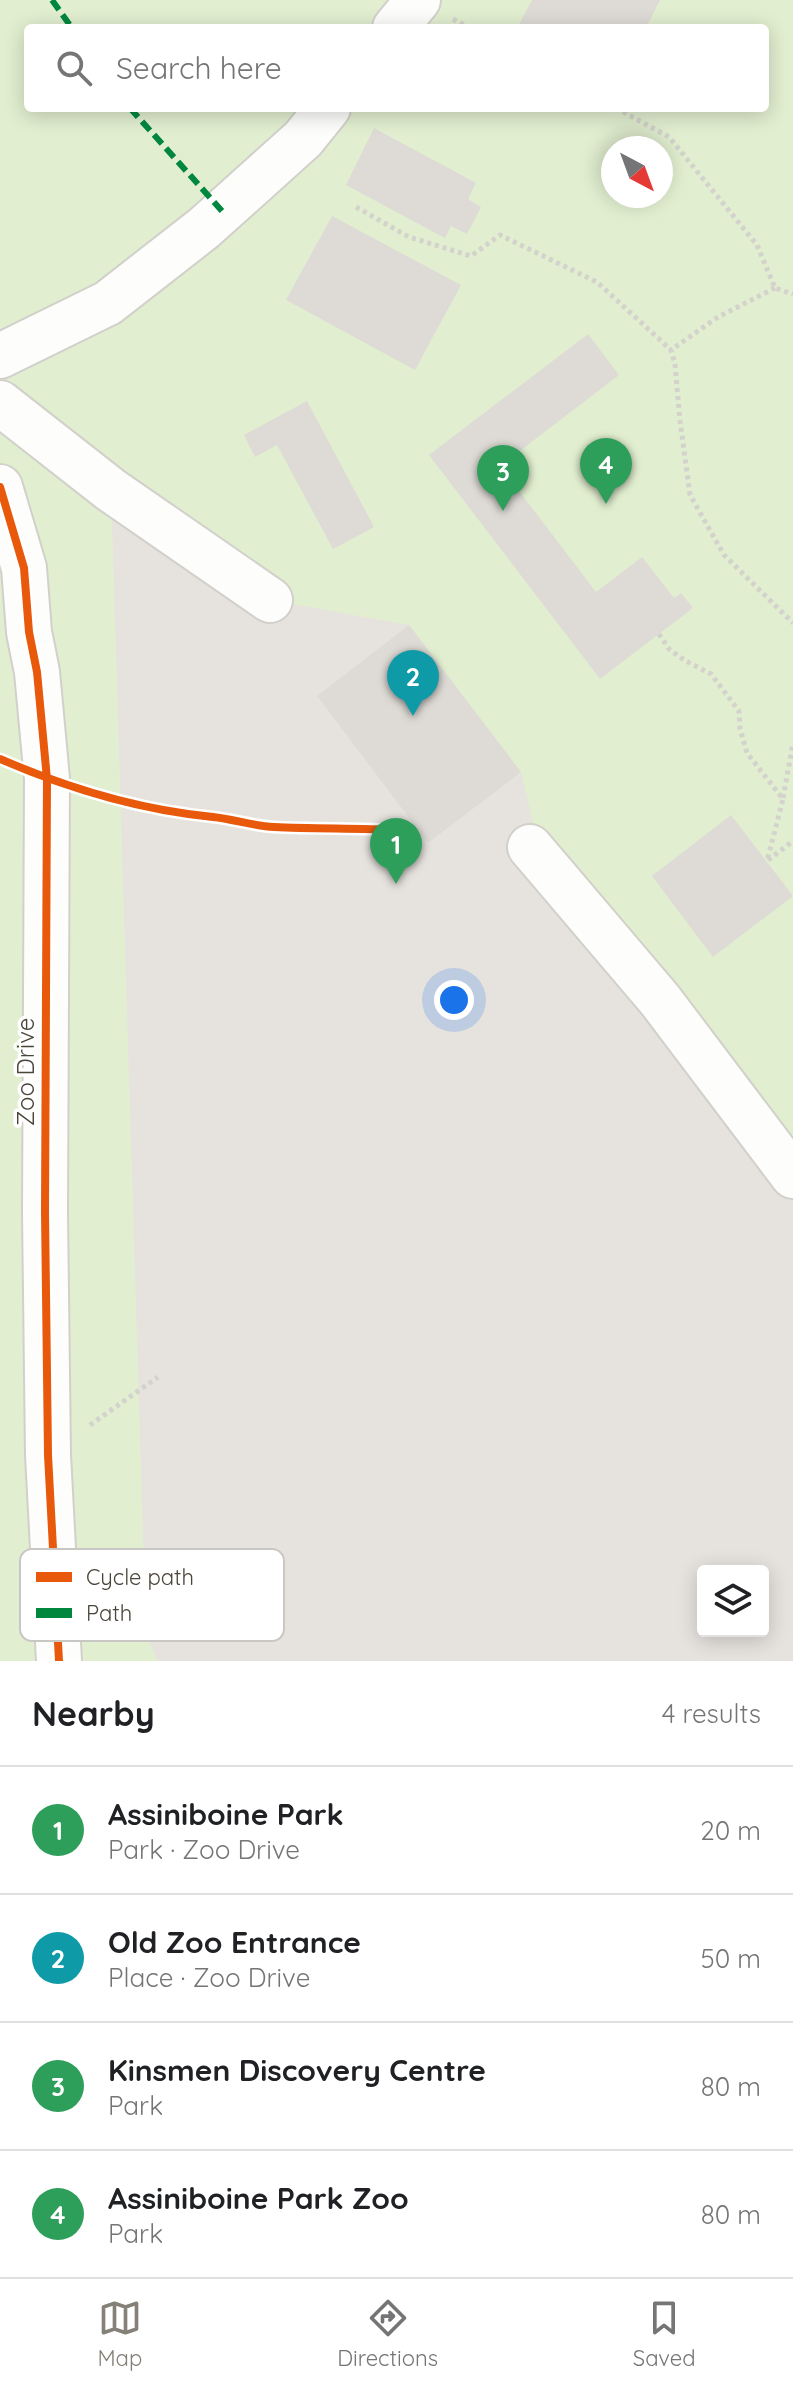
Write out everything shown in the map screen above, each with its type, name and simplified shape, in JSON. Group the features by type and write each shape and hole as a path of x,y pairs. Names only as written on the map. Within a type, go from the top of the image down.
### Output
{"street":[{"path":"398,24 418,0"},
{"path":"0,356 108,303 120,294 204,228 303,139 325,112"},
{"path":"0,403 111,490 270,600"},
{"name":"Zoo Drive","path":"0,487 24,568 47,779 45,1212 48,1455 53,1549"},
{"path":"0,594 29,632"},
{"path":"530,847 660,1000 793,1176"},
{"name":"Zoo Drive","path":"58,1641 59,1661"}],"path":[{"path":"623,112 669,137 757,245 775,288"},
{"path":"356,207 409,237 471,256 500,235 597,282 671,350 690,495 724,555 793,623"},
{"path":"671,350 718,317 775,288 793,294"},
{"path":"659,634 669,649 711,674 739,711 747,753 783,799"},
{"path":"793,743 767,861 793,841"}],"green space":[{"path":"0,0 793,0 793,1661 0,1661"}],"shaded area":[{"path":"111,490 270,600 409,625 521,772 536,835 793,1176 793,1661 157,1661 149,1641 284,1641 284,1549 143,1549"}],"building":[{"path":"532,0 660,0 648,24 519,24"},
{"path":"374,128 476,183 468,199 481,207 467,234 451,226 445,238 346,185"},
{"path":"332,216 461,285 415,370 286,300"},
{"path":"588,334 619,375 500,466 596,592 642,557 674,598 681,593 693,608 600,679 429,455"},
{"path":"307,401 374,527 333,549 277,445 255,457 244,435"},
{"path":"409,625 521,772 428,843 317,696"},
{"path":"731,815 793,896 713,957 652,876"}],"marked path":[{"path":"52,0 69,24"},
{"path":"134,112 222,211"}],"cycle path":[{"path":"0,487 24,568 47,779 45,1212 48,1455 53,1549"},
{"path":"0,759 78,788 158,809 266,826 397,830"},
{"path":"58,1641 59,1661"}],"place":[{"name":"Assiniboine Park Zoo","path":"606,504"},
{"name":"Kinsmen Discovery Centre","path":"503,511"},
{"name":"Old Zoo Entrance","path":"413,716"},
{"name":"Assiniboine Park","path":"396,884"}]}
